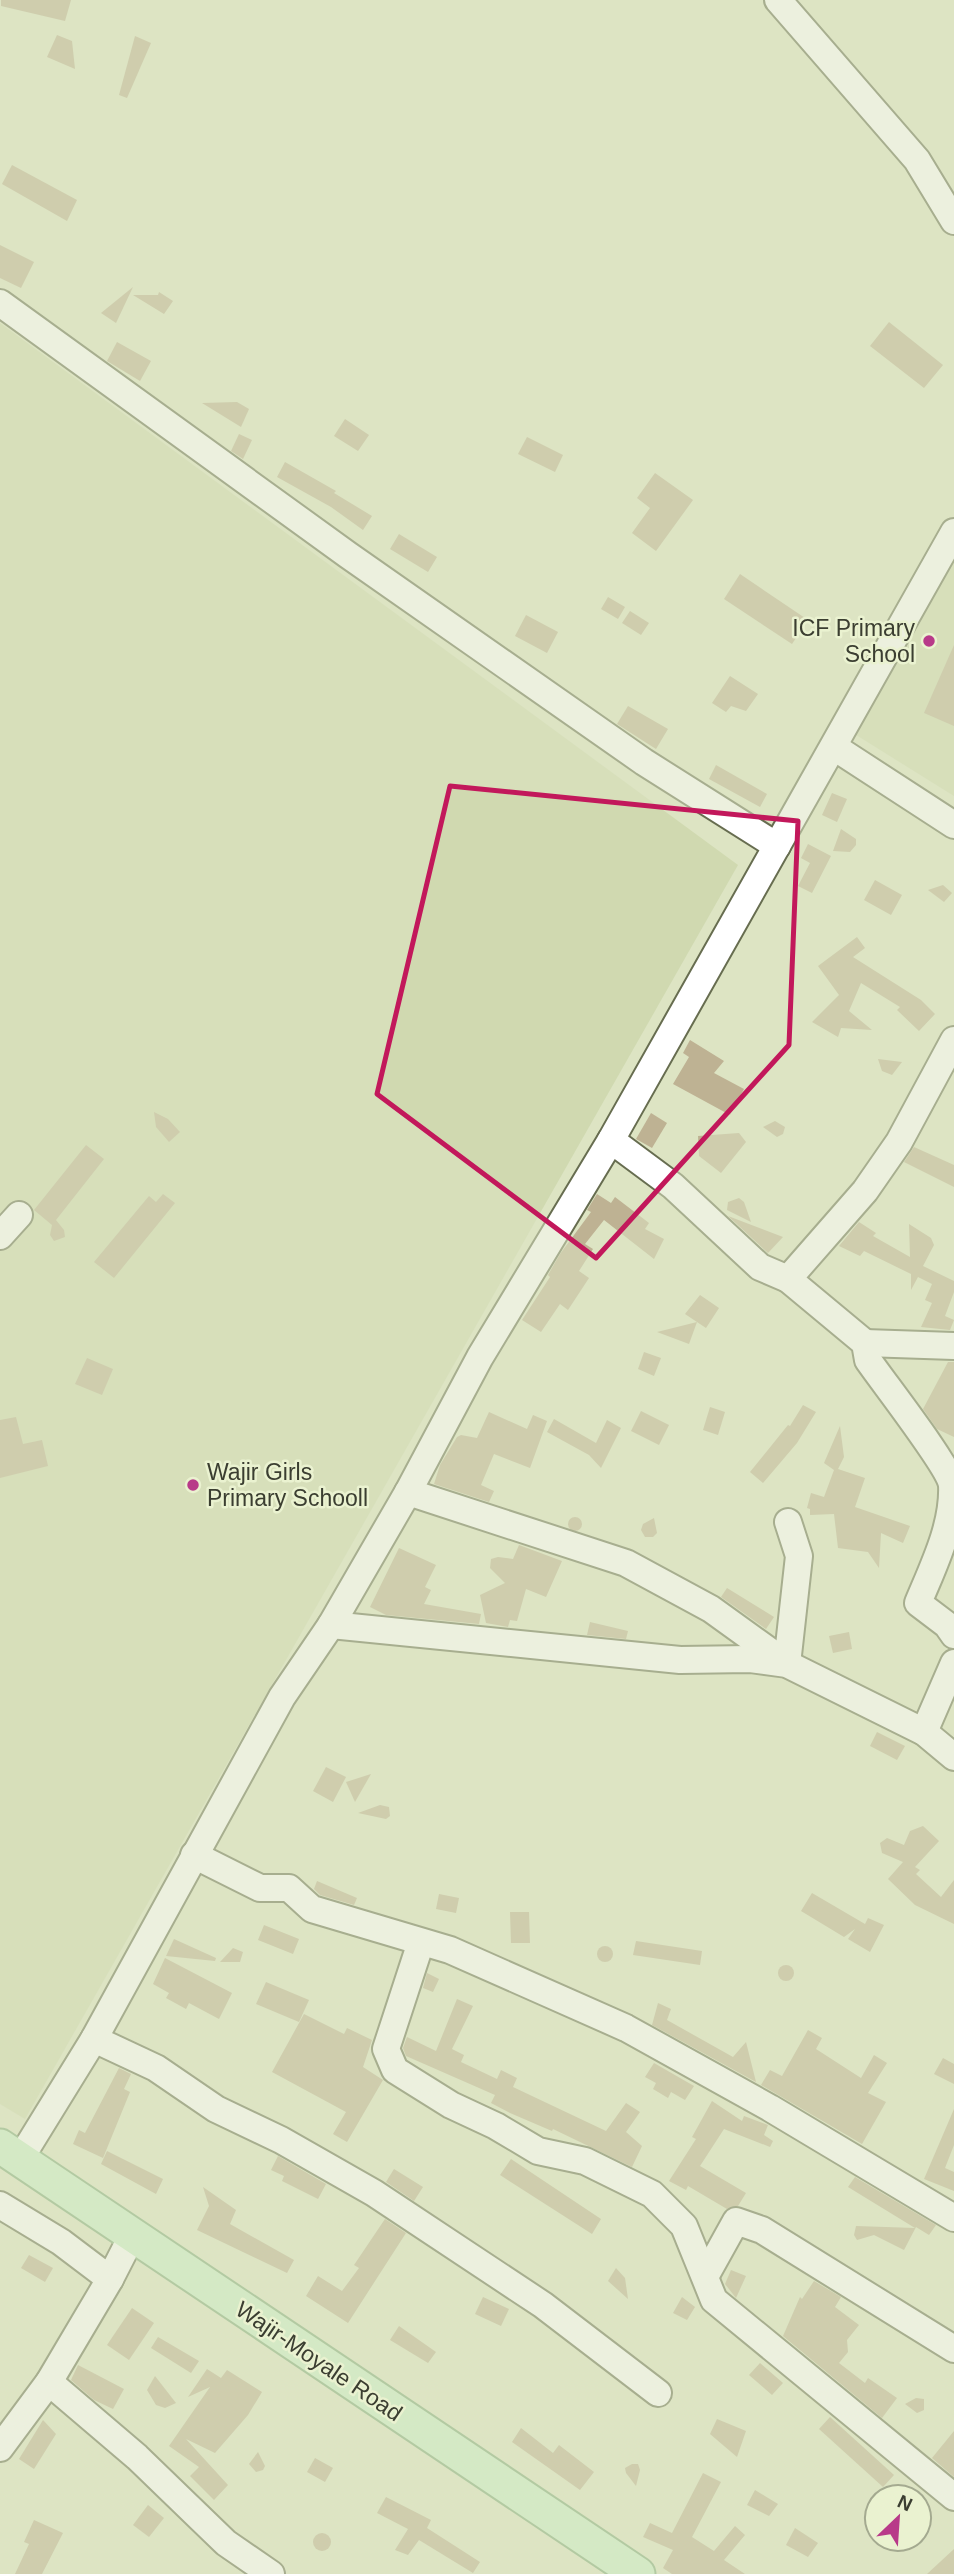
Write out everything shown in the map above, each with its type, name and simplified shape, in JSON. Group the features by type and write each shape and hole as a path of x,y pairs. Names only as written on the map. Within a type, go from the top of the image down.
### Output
{"main road":[{"name":"Wajir-Moyale Road","path":"10,2153 639,2574"}],"street":[{"path":"778,0 917,160 954,221"},
{"path":"0,303 348,555 644,762 777,846"},
{"path":"10,2153 94,2039 282,1697 331,1625 408,1492 480,1357 611,1140 954,532"},
{"path":"834,747 954,825"},
{"path":"789,1279 865,1191 899,1142 954,1040"},
{"path":"611,1140 673,1186 760,1267 789,1279 865,1343 954,1346"},
{"path":"0,1236 19,1215"},
{"path":"865,1343 868,1360 942,1464 951,1484 950,1523 918,1603 947,1625 954,1635"},
{"path":"408,1492 626,1563 711,1609 787,1664 924,1732 954,1757"},
{"path":"787,1664 799,1556 788,1522"},
{"path":"331,1625 680,1660 750,1659 787,1664"},
{"path":"924,1732 954,1663"},
{"path":"194,1855 260,1888 289,1888 312,1909 450,1950 626,2028 771,2109 954,2218"},
{"path":"421,1942 386,2049 395,2070 416,2085 538,2151 585,2161 652,2194 684,2226 714,2300 954,2497"},
{"path":"94,2039 156,2068 216,2109 281,2140 374,2193 543,2305 658,2393"},
{"path":"0,2205 61,2242 110,2279"},
{"path":"705,2275 736,2221 762,2230 954,2349"},
{"path":"0,2448 49,2382 110,2279 132,2236"},
{"path":"49,2382 137,2458 226,2543 271,2574"}],"highlighted area":[{"path":"450,786 798,821 789,1045 596,1258 377,1094"}],"shaded area":[{"name":"Wajir Girls Primary Schooll","path":"0,323 738,865 25,2119 0,2104"},
{"name":"ICF Primary School","path":"954,550 954,796 853,733"}],"building":[{"path":"1,0 71,0 65,21 1,6"},
{"path":"57,35 72,41 75,69 47,57"},
{"path":"135,36 151,43 127,98 119,95"},
{"path":"12,165 77,200 67,221 2,184"},
{"path":"0,245 34,262 21,288 0,278"},
{"path":"133,287 116,323 101,313"},
{"path":"159,292 173,301 164,314 133,295 158,295"},
{"path":"889,322 943,365 924,388 870,346"},
{"path":"117,342 151,361 140,381 107,361"},
{"path":"237,402 249,409 241,427 202,403"},
{"path":"345,419 369,435 358,451 334,436"},
{"path":"239,434 252,440 243,459 231,451"},
{"path":"527,437 563,455 555,472 518,454"},
{"path":"285,462 336,491 334,493 372,516 363,530 331,507 277,477"},
{"path":"655,473 693,500 656,551 632,533 650,508 637,498"},
{"path":"399,534 437,557 428,572 390,549"},
{"path":"740,574 808,620 792,644 724,599"},
{"path":"608,597 625,607 618,619 601,609"},
{"path":"630,611 649,623 641,635 622,623"},
{"path":"526,615 558,632 547,653 515,636"},
{"path":"954,645 954,726 924,713"},
{"path":"730,676 758,694 746,711 731,706 726,712 712,703"},
{"path":"628,706 668,729 656,749 617,724"},
{"path":"716,765 767,794 760,807 709,779"},
{"path":"832,793 847,799 837,822 822,815"},
{"path":"841,829 856,839 856,845 850,852 833,851"},
{"path":"808,844 831,856 812,893 798,886 810,863 801,858"},
{"path":"875,880 902,895 891,915 864,900"},
{"path":"943,885 952,893 944,902 928,890"},
{"path":"857,937 865,948 853,957 921,1000 935,1014 919,1031 897,1010 900,1007 861,983 849,1011 872,1030 841,1028 838,1037 812,1022 839,995 818,966"},
{"path":"690,1040 724,1061 714,1073 744,1089 730,1115 673,1084 689,1057 683,1053"},
{"path":"878,1059 902,1062 892,1075 882,1071"},
{"path":"154,1112 168,1119 180,1132 169,1142 156,1127"},
{"path":"651,1113 667,1123 652,1148 636,1139"},
{"path":"775,1121 785,1127 783,1134 777,1137 763,1127"},
{"path":"739,1133 746,1142 721,1173 699,1156 698,1136"},
{"path":"86,1145 104,1159 56,1220 64,1230 65,1237 54,1241 50,1235 52,1225 34,1210"},
{"path":"914,1147 954,1165 954,1187 904,1162"},
{"path":"163,1194 175,1203 114,1278 94,1262 149,1196 156,1202"},
{"path":"597,1194 611,1203 615,1197 649,1223 645,1229 664,1239 654,1259 604,1220 585,1244 593,1249 579,1271 589,1278 568,1310 560,1304 541,1332 522,1320 550,1277 548,1275 560,1254 591,1212 587,1210"},
{"path":"739,1198 744,1202 751,1222 727,1210 728,1202"},
{"path":"728,1216 783,1237 768,1253"},
{"path":"859,1222 876,1233 873,1236 910,1257 909,1224 931,1238 934,1245 923,1266 954,1281 954,1292 945,1316 954,1320 950,1330 921,1327 932,1303 925,1300 932,1284 918,1277 911,1290 911,1274 864,1251 860,1256 839,1246"},
{"path":"700,1295 719,1308 706,1328 685,1314"},
{"path":"697,1322 689,1344 657,1332"},
{"path":"644,1352 661,1358 654,1376 638,1369"},
{"path":"87,1358 113,1369 102,1395 75,1384"},
{"path":"948,1362 954,1362 954,1437 937,1429 923,1409"},
{"path":"803,1405 816,1412 797,1443 763,1483 750,1472 788,1425 790,1426"},
{"path":"710,1407 725,1412 718,1435 703,1430"},
{"path":"641,1411 669,1425 659,1445 631,1431"},
{"path":"489,1412 527,1429 533,1415 547,1421 530,1468 494,1454 481,1485 494,1491 489,1502 434,1484 440,1465 457,1437 461,1435 477,1438"},
{"path":"16,1417 23,1444 42,1440 48,1466 0,1478 0,1420"},
{"path":"554,1419 596,1443 607,1420 621,1428 601,1468 589,1455 547,1432"},
{"path":"840,1426 844,1457 838,1469 865,1478 855,1507 910,1526 903,1543 881,1533 879,1568 868,1552 838,1548 834,1514 810,1515 810,1509 807,1508 811,1493 824,1497 834,1470 824,1463"},
{"path":"572,1517 578,1517 582,1524 578,1531 572,1531 568,1527 568,1521"},
{"path":"654,1518 657,1533 653,1537 645,1537 641,1530 643,1524"},
{"path":"519,1545 562,1561 546,1597 526,1589 517,1621 510,1620 508,1627 486,1623 480,1595 505,1583 490,1568 491,1559 513,1559"},
{"path":"399,1548 436,1565 425,1587 431,1590 424,1604 481,1614 479,1624 386,1615 370,1607"},
{"path":"727,1588 774,1617 766,1629 721,1597"},
{"path":"590,1622 628,1631 626,1639 587,1635"},
{"path":"849,1632 852,1649 833,1653 829,1636"},
{"path":"877,1732 905,1746 897,1760 870,1746"},
{"path":"326,1767 346,1777 333,1802 313,1791"},
{"path":"371,1774 355,1802 346,1782"},
{"path":"380,1805 389,1807 390,1816 386,1819 358,1813"},
{"path":"923,1826 939,1841 915,1867 920,1870 916,1874 941,1897 954,1880 954,1924 915,1905 888,1879 903,1862 882,1853 880,1843 887,1838 904,1845 910,1831"},
{"path":"317,1881 357,1898 354,1905 320,1895 314,1889"},
{"path":"812,1893 865,1924 868,1918 884,1925 870,1952 848,1939 855,1929 844,1937 801,1911"},
{"path":"439,1894 459,1898 456,1913 436,1909"},
{"path":"510,1912 529,1912 530,1943 511,1943"},
{"path":"264,1925 299,1939 293,1954 258,1940"},
{"path":"174,1939 216,1958 215,1961 166,1956"},
{"path":"636,1941 702,1951 700,1965 633,1955"},
{"path":"605,1946 611,1948 611,1960 605,1962 599,1960 597,1954 599,1948"},
{"path":"233,1948 243,1952 240,1962 220,1962"},
{"path":"165,1958 232,1993 219,2019 189,2003 186,2009 166,1998 169,1993 153,1984"},
{"path":"786,1965 794,1973 786,1981 778,1973"},
{"path":"427,1973 439,1979 433,1992 423,1988"},
{"path":"266,1982 309,2000 299,2022 256,2004"},
{"path":"457,1999 473,2006 452,2049 464,2055 461,2062 497,2079 501,2070 517,2078 513,2087 606,2131 626,2103 640,2112 626,2132 642,2146 632,2167 553,2129 552,2131 510,2113 491,2103 495,2095 406,2056 403,2048 407,2037 436,2051"},
{"path":"658,2003 671,2009 667,2020 733,2057 746,2042 756,2082 652,2025"},
{"path":"304,2014 344,2034 347,2028 372,2040 363,2067 383,2080 347,2142 333,2134 346,2112 272,2072"},
{"path":"808,2030 822,2038 816,2049 861,2078 874,2055 887,2063 868,2093 886,2102 862,2144 761,2085 770,2070 782,2076"},
{"path":"943,2058 954,2064 954,2084 934,2074"},
{"path":"654,2063 694,2086 685,2100 671,2092 668,2098 653,2089 656,2083 645,2077"},
{"path":"119,2068 131,2074 124,2089 130,2092 103,2158 73,2144 79,2130 85,2133"},
{"path":"712,2101 742,2121 744,2116 768,2125 764,2135 773,2141 770,2147 724,2129 700,2166 746,2193 738,2206 727,2209 688,2186 686,2190 669,2181 696,2139 692,2137"},
{"path":"954,2109 954,2145 945,2168 954,2172 954,2191 924,2179"},
{"path":"107,2151 163,2179 156,2194 101,2164"},
{"path":"278,2156 326,2184 318,2199 282,2181 284,2176 271,2170"},
{"path":"511,2159 601,2219 592,2234 500,2175"},
{"path":"394,2169 423,2187 414,2201 386,2182"},
{"path":"855,2177 936,2225 929,2235 916,2227 904,2250 874,2235 857,2240 854,2235 856,2226 915,2228 848,2187"},
{"path":"203,2187 236,2210 230,2224 294,2260 287,2273 197,2230 209,2206"},
{"path":"385,2219 406,2233 348,2323 306,2296 318,2276 342,2291 359,2268 354,2265"},
{"path":"29,2255 53,2268 45,2282 21,2268"},
{"path":"616,2268 625,2278 628,2299 608,2281"},
{"path":"731,2270 746,2276 736,2298 725,2284"},
{"path":"814,2281 841,2297 835,2307 859,2325 847,2340 848,2352 839,2363 865,2383 868,2378 897,2398 882,2418 783,2336 800,2297 802,2299"},
{"path":"483,2297 509,2309 501,2326 475,2314"},
{"path":"682,2297 695,2307 687,2320 673,2313"},
{"path":"132,2308 154,2323 129,2360 107,2345"},
{"path":"399,2326 436,2352 428,2363 390,2340"},
{"path":"158,2337 199,2361 191,2373 151,2348"},
{"path":"760,2363 783,2383 772,2395 749,2375"},
{"path":"78,2365 124,2389 113,2409 94,2400 71,2380"},
{"path":"207,2369 221,2378 227,2370 262,2392 248,2415 215,2453 186,2439 228,2485 214,2500 190,2476 199,2467 169,2446 210,2387 188,2397"},
{"path":"155,2376 176,2403 165,2408 156,2405 147,2390"},
{"path":"916,2398 924,2399 924,2410 917,2413 905,2404"},
{"path":"830,2417 894,2475 887,2483 879,2483 819,2429"},
{"path":"717,2419 746,2431 737,2457 710,2434"},
{"path":"43,2420 56,2434 34,2469 19,2459"},
{"path":"521,2428 553,2453 559,2445 594,2472 580,2490 512,2442"},
{"path":"954,2431 954,2477 932,2458"},
{"path":"258,2452 265,2466 263,2470 256,2472 249,2464"},
{"path":"315,2458 333,2468 325,2482 307,2472"},
{"path":"638,2464 640,2470 636,2486 625,2468"},
{"path":"703,2473 721,2482 692,2537 714,2551 735,2526 745,2535 724,2560 745,2574 672,2574 663,2568 673,2550 643,2537 650,2523 672,2533"},
{"path":"755,2490 778,2504 769,2516 747,2505"},
{"path":"386,2497 431,2520 427,2528 480,2562 473,2573 419,2540 408,2555 395,2550 408,2529 377,2513"},
{"path":"148,2505 164,2518 149,2537 133,2525"},
{"path":"34,2520 63,2533 42,2574 15,2574 29,2544 24,2542"},
{"path":"795,2528 818,2543 808,2557 786,2545"},
{"path":"322,2533 328,2536 331,2542 328,2548 322,2551 316,2548 313,2542 316,2536"},
{"path":"954,2549 954,2574 927,2574"}],"place":[{"name":"ICF Primary School","path":"929,641"},
{"name":"Wajir Girls Primary Schooll","path":"193,1485"}]}
